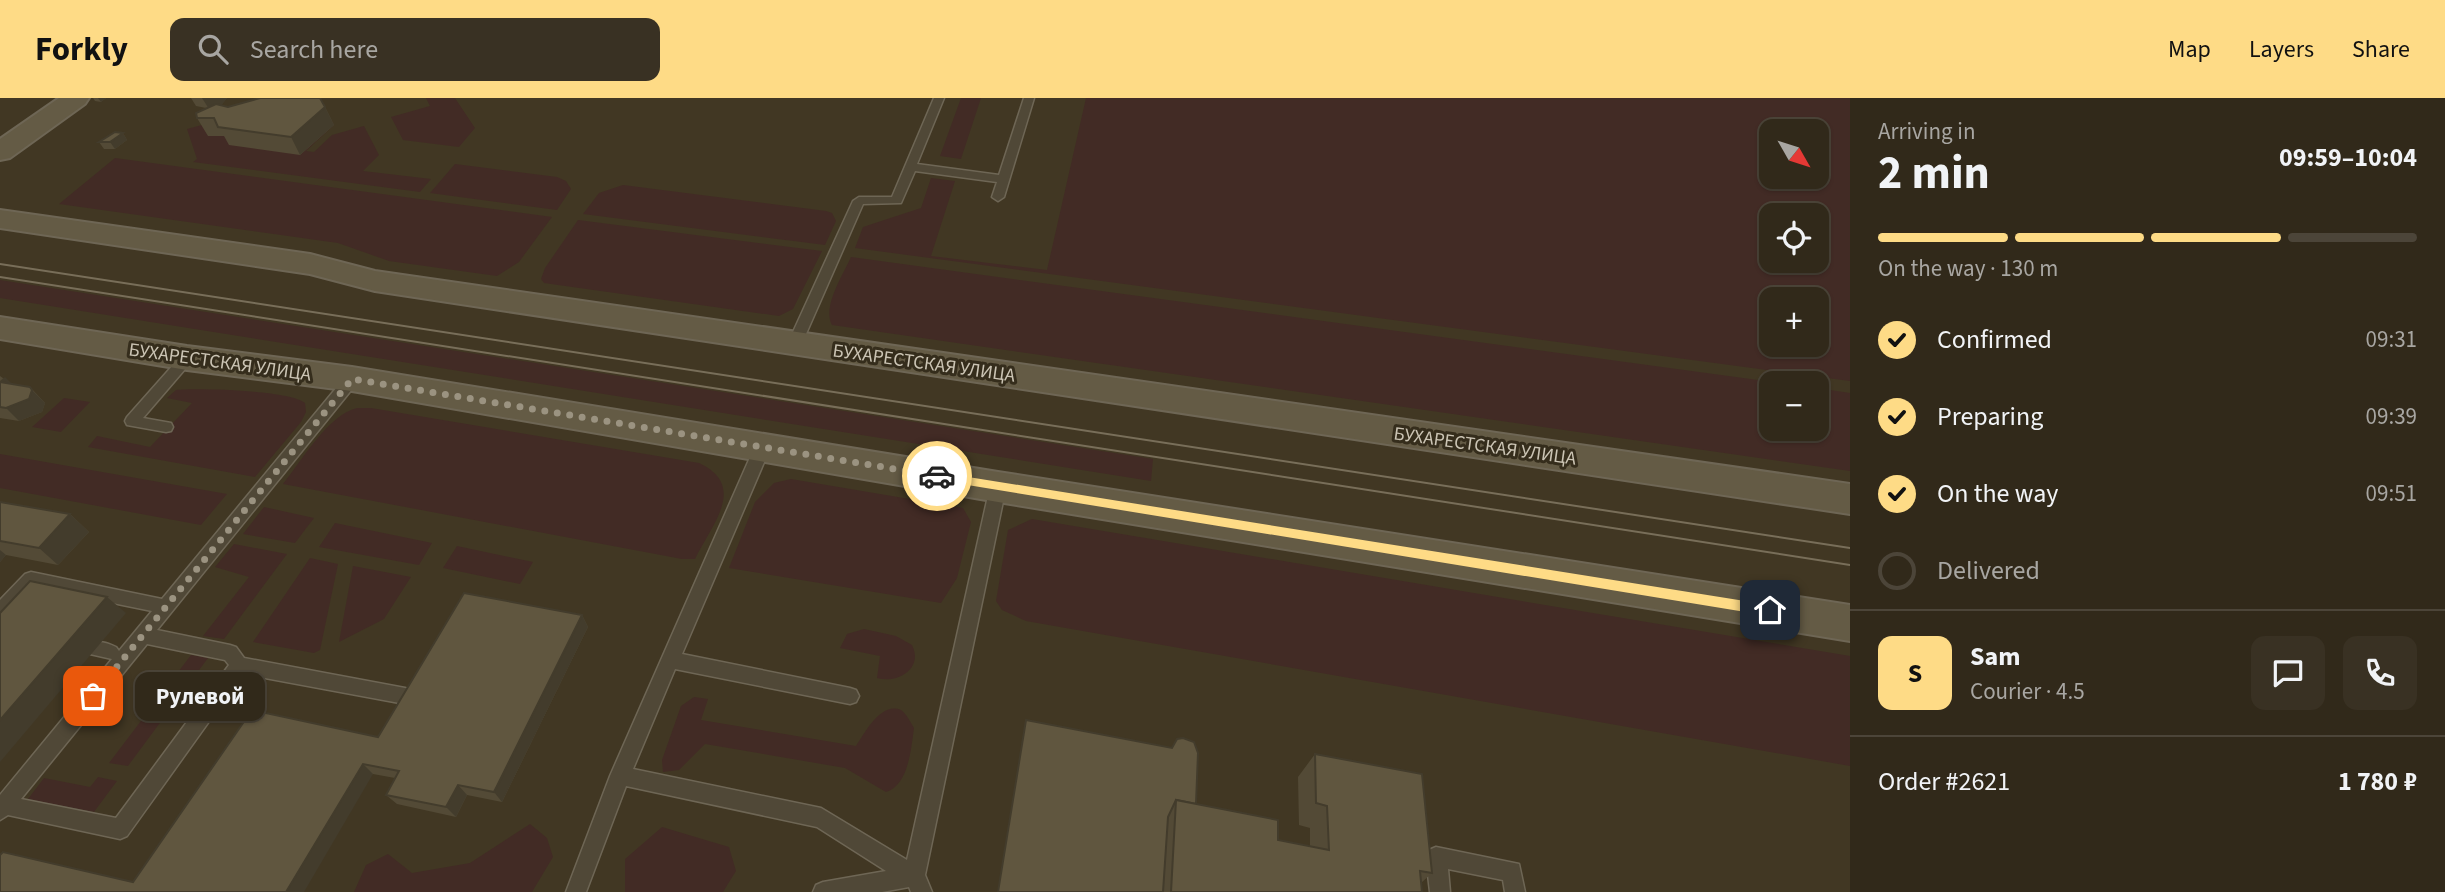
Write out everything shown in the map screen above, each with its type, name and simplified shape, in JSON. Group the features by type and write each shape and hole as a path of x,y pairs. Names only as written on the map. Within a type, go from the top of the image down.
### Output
{"street":[{"path":"0,131 48,98"},
{"path":"0,152 76,98"},
{"name":"БУХАРЕСТСКАЯ УЛИЦА","path":"0,219 310,264 375,281 1850,499"},
{"name":"БУХАРЕСТСКАЯ УЛИЦА","path":"0,328 187,358 352,379 999,487 1850,623"}],"lane":[{"path":"795,343 859,201 897,200 939,98"},
{"path":"998,197 1029,98"},
{"path":"911,167 1004,179"},
{"path":"166,427 132,421 187,358"},
{"path":"239,665 120,829 2,808 352,379"},
{"path":"576,892 620,776 763,446"},
{"path":"918,884 999,487"},
{"path":"0,612 32,579 165,607"},
{"path":"142,635 230,653 239,665 405,696"},
{"path":"670,660 850,695"},
{"path":"620,776 821,818 918,884"},
{"path":"1440,892 1436,857 1512,872 1515,892"},
{"path":"823,892 918,884"}],"shaded area":[{"path":"426,98 455,98 475,128 459,147 403,140 391,117 430,106"},
{"path":"961,98 981,98 961,159 940,156"},
{"path":"1086,98 1850,98 1850,381 1829,378 1829,371 1775,371 855,248 863,227 921,208 931,178 955,181 931,256 1047,270"},
{"path":"320,101 334,125 306,151 314,152 332,135 364,126 379,155 363,171 431,179 420,192 193,162 197,159 187,129 258,110"},
{"path":"115,158 552,217 519,262 497,276 389,261 338,243 59,204"},
{"path":"455,164 557,177 566,181 571,189 557,210 430,193"},
{"path":"623,185 826,211 832,213 836,221 825,245 583,214 599,193"},
{"path":"578,220 822,251 793,309 779,316 544,283 541,279 545,268"},
{"path":"851,257 1759,380 1759,441 1829,441 1829,390 1850,393 1850,471 832,325 830,309"},
{"path":"0,280 1153,459 1151,481 0,298"},
{"path":"203,389 282,395 305,403 306,412 301,422 255,477 88,447 97,436 150,447 192,403 167,398 176,390"},
{"path":"64,398 90,402 61,432 32,427"},
{"path":"357,408 371,408 699,463 714,472 721,483 724,494 722,506 695,559 682,559 283,484 326,429 346,412"},
{"path":"0,454 227,494 201,525 0,488"},
{"path":"791,479 963,508 971,522 957,578 941,603 729,568 755,502 774,483"},
{"path":"264,507 314,518 295,543 243,534"},
{"path":"1032,519 1850,656 1850,766 1026,621 1002,610 996,601 1008,530"},
{"path":"335,523 432,543 419,565 319,547"},
{"path":"234,544 287,554 224,639 203,636 249,577 215,567"},
{"path":"457,546 533,562 520,584 443,568"},
{"path":"310,558 338,564 320,650 314,653 253,642"},
{"path":"353,566 411,577 384,619 339,642"},
{"path":"864,629 896,636 912,645 915,654 911,668 900,677 877,678 880,656 840,648 847,634"},
{"path":"191,655 208,658 128,766 109,763"},
{"path":"694,697 708,699 701,720 856,746 880,714 894,708 901,710 914,728 908,765 900,782 886,792 845,768 705,744 679,770 663,772 662,760 681,706"},
{"path":"98,777 117,781 94,812 28,799 44,778 90,787"},
{"path":"530,824 547,838 553,857 532,892 354,892 366,865 388,854 412,873 470,863"},
{"path":"662,827 729,847 736,871 723,892 625,892 625,859"}],"building":[{"path":"260,98 320,98 325,107 291,137 218,127 214,118 197,118 196,113 216,104 228,107"},
{"path":"115,132 123,133 110,142 99,142"},
{"path":"0,382 30,387 32,390 29,399 6,408 0,407"},
{"path":"0,502 70,514 39,548 0,541"},
{"path":"30,581 107,597 0,720 0,613"},
{"path":"464,593 582,615 494,792 458,785 446,807 386,795 399,771 363,764 286,892 0,892 0,855 3,852 133,882 252,710 378,737"},
{"path":"1026,720 1172,748 1177,739 1194,742 1198,753 1196,804 1176,800 1168,817 1163,892 998,892"},
{"path":"1315,754 1422,774 1432,873 1420,871 1422,892 1171,892 1176,800 1278,820 1278,840 1329,850 1327,806 1316,803"}],"tram line":[{"path":"0,264 1850,548"},
{"path":"0,277 1850,565"}],"way so far":[{"path":"93,696 352,379 937,476"}],"place":[{"name":"Рулевой","path":"93,696"}],"route":[{"path":"937,476 1770,610"}]}
